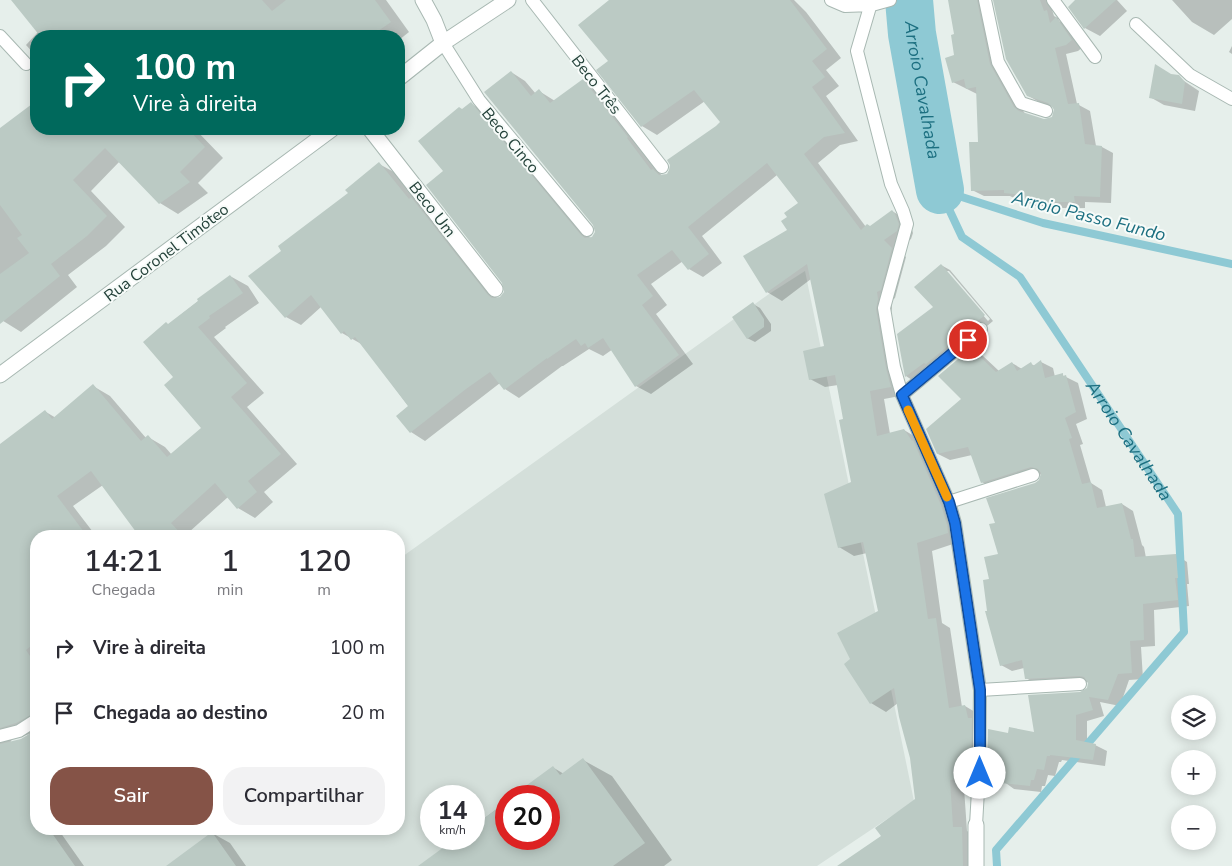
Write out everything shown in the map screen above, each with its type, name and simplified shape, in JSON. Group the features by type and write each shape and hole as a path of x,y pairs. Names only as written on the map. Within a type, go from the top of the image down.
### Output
{"street":[{"path":"423,0 434,20 443,43"},
{"path":"405,73 443,43 508,0"},
{"name":"Rua Coronel Timóteo","path":"0,375 324,135"},
{"name":"Beco Um","path":"375,135 495,289"},
{"path":"976,825 976,866"}],"lane":[{"name":"Beco Três","path":"532,0 662,167"},
{"path":"831,0 845,6 878,2 857,52 891,184 907,224 884,308 894,367 902,395 949,502 955,523 980,690 980,773 976,825"},
{"path":"985,0 998,62 1021,103 1046,111"},
{"path":"1053,0 1095,57"},
{"path":"1136,24 1190,75 1232,99"},
{"path":"0,36 26,64"},
{"name":"Beco Cinco","path":"443,43 479,100 588,230"},
{"path":"902,395 981,329"},
{"path":"949,502 1033,475"},
{"path":"980,690 1080,684"},
{"path":"0,736 19,731 30,724"}],"shaded area":[{"path":"805,271 914,801 817,866 0,866 0,845 30,823 30,835 405,835 405,555 769,294"}],"building":[{"path":"11,0 262,0 272,11 286,0 375,0 391,22 380,30 35,30"},
{"path":"609,0 790,0 827,49 812,61 825,77 812,87 845,133 824,137 804,154 861,230 867,224 870,226 892,210 895,214 899,224 897,231 884,240 892,248 881,290 877,292 876,309 891,387 870,391 877,436 904,429 913,440 941,505 947,525 948,533 917,543 928,619 936,618 949,708 965,705 968,718 972,718 971,777 950,780 953,827 962,827 963,866 837,866 881,836 875,828 915,799 910,758 899,717 894,688 870,704 844,664 850,659 837,633 878,611 863,542 838,548 824,494 851,482 839,420 843,419 835,375 809,380 803,351 824,346 807,264 766,293 743,256 787,230 781,221 787,217 784,213 798,203 767,163 688,227 709,254 688,270 672,250 637,275 653,296 642,305 679,355 635,387 603,338 588,348 585,343 581,346 576,339 504,390 490,372 410,433 396,416 408,406 355,337 351,340 344,331 341,334 311,295 285,318 248,276 281,251 278,246 348,193 345,190 379,162 409,199 411,197 488,295 492,298 500,297 504,292 502,283 426,185 443,171 418,141 459,107 462,109 471,102 581,235 585,238 592,237 595,232 593,225 484,92 511,71 531,96 539,89 550,103 583,79 651,170 653,169 659,175 667,174 670,165 667,160 720,122 694,90 641,127 596,70 608,61 578,25"},
{"path":"948,0 977,0 990,64 1014,107 1019,111 1044,119 1052,117 1054,109 1048,103 1027,96 1006,59 993,0 1040,0 1044,11 1047,10 1050,23 1056,17 1072,40 1066,45 1055,48 1068,104 1079,103 1085,144 1102,146 1100,197 1074,196 1075,202 1035,202 1035,200 1022,200 1022,195 1004,193 1004,190 971,191 969,142 978,142 976,87 966,89 964,79 952,83 945,58 954,55 951,35 954,34"},
{"path":"1075,0 1116,0 1084,29 1068,7"},
{"path":"1155,64 1171,74 1179,75 1185,82 1182,104 1149,98"},
{"path":"30,106 30,135 194,135 205,147 180,172 190,182 159,204 105,148 73,180 107,216 87,236 51,264 60,276 0,324 0,274 29,253 17,238 22,235 0,205 0,128"},
{"path":"941,264 985,315 926,364 924,363 905,377 897,334 933,307 914,287"},
{"path":"230,275 243,293 209,316 210,318 198,327 247,383 231,397 281,454 248,481 257,492 237,509 215,483 171,523 177,530 135,530 91,471 57,496 82,530 30,530 30,647 26,650 30,656 30,715 16,723 0,728 0,444 45,410 52,419 93,384 141,441 148,435 167,457 201,428 164,385 173,377 143,342 166,322 168,324 198,301 197,299"},
{"path":"753,302 764,319 764,327 747,339 732,317"},
{"path":"971,348 996,372 1012,362 1017,371 1031,362 1033,366 1041,360 1045,378 1063,373 1063,376 1066,375 1076,412 1065,418 1072,438 1069,439 1082,484 1091,482 1097,508 1122,503 1131,539 1133,539 1135,557 1176,554 1178,578 1175,578 1178,600 1143,604 1144,640 1130,641 1132,673 1118,674 1108,700 1089,697 1093,710 1076,715 1076,740 1096,744 1093,760 1047,756 1044,770 1037,769 1030,786 1001,783 1004,774 987,776 988,729 1008,733 1009,727 1034,732 1028,695 1080,692 1087,688 1088,683 1084,677 1080,676 1025,679 1022,660 1000,666 985,611 987,611 983,580 989,579 984,557 998,554 989,524 995,523 986,498 1035,483 1039,480 1041,473 1038,469 1031,467 981,483 968,447 937,454 926,429 961,399 938,376"},
{"path":"30,734 30,835 53,835 75,866 0,866 0,744 21,739"},
{"path":"583,758 645,843 613,866 418,866 440,850 485,850 485,818 495,810 495,850 560,850 560,785 527,785 553,766 560,775"},
{"path":"208,835 214,835 236,866 166,866"}],"waterway":[{"name":"Arroio Cavalhada","path":"909,0 912,34 940,190"},
{"name":"Arroio Cavalhada","path":"940,190 962,237 1020,277 1178,514 1184,632 996,850 997,866"},
{"name":"Arroio Passo Fundo","path":"940,190 1043,223 1232,264"}],"slow traffic":[{"path":"908,410 947,497"}],"route":[{"path":"968,340 902,395 949,502 955,523 980,690 980,773"}]}
